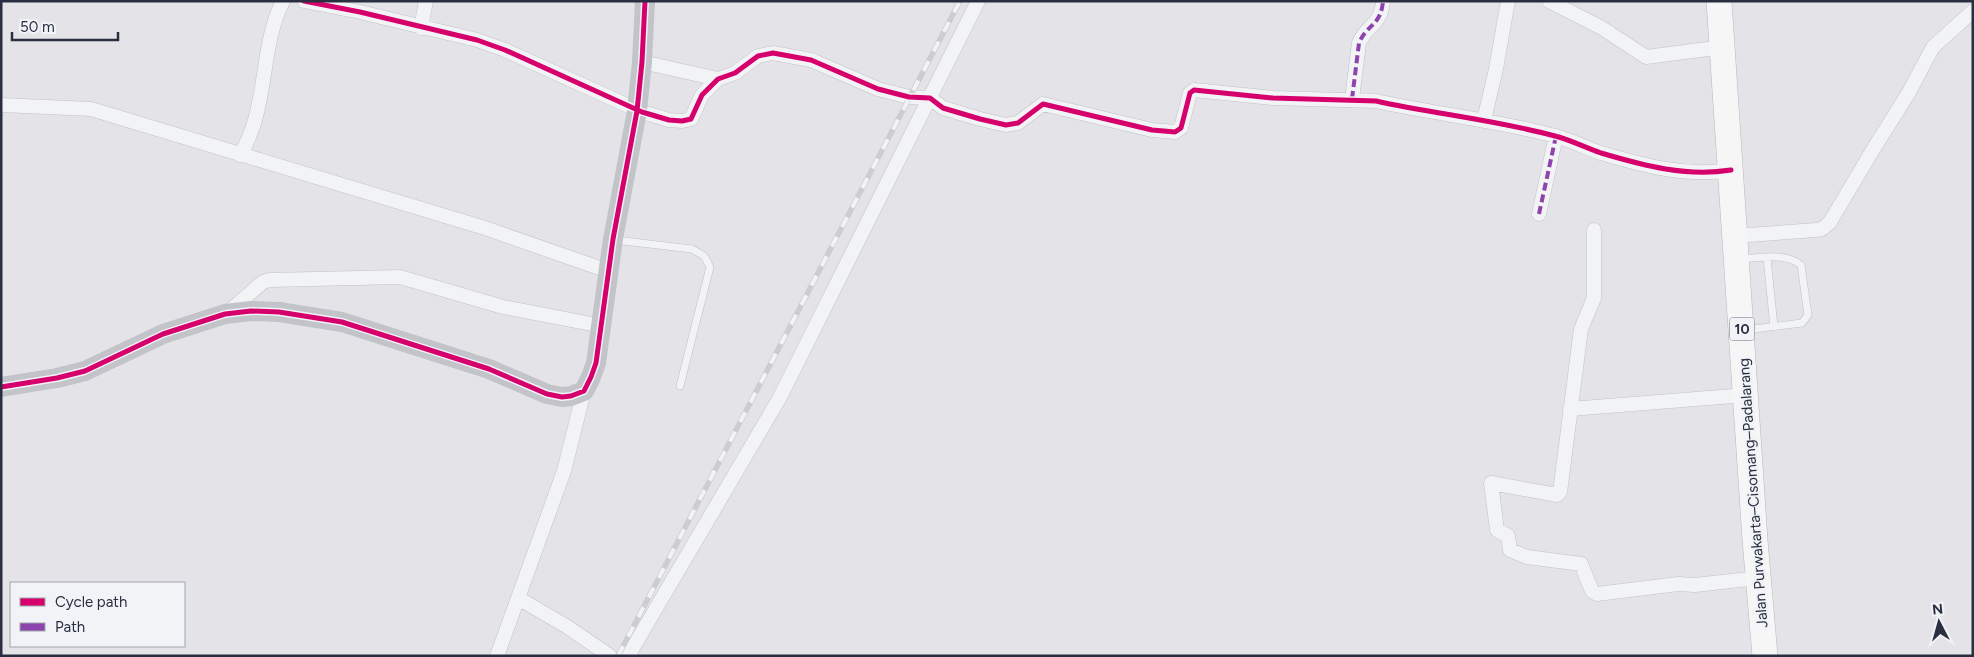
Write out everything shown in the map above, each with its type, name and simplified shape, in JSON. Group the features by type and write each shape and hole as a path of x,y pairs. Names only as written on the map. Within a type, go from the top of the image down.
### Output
{"highway":[{"name":"Jalan Purwakarta–Cisomang–Padalarang","path":"1719,1 1758,578 1765,656"}],"street":[{"path":"304,1 360,12 476,40 505,50 637,111 668,120 682,121 691,119 702,95 718,79 735,73 758,56 781,54 811,60 878,89 909,97 930,98 943,108 1006,125 1018,123 1043,104 1134,126 1175,132 1181,128 1190,93 1194,90 1273,98 1352,99 1376,101 1484,120 1556,136 1601,153 1654,168 1696,173 1731,170"},
{"path":"421,28 426,1"},
{"path":"497,656 564,471 584,390 592,377 596,363 613,239 637,111 646,1"},
{"path":"628,656 779,399 978,1"},
{"path":"1352,99 1359,43 1382,14 1383,1"},
{"path":"1484,120 1496,69 1508,1"},
{"path":"1549,1 1602,28 1646,56 1723,47"},
{"path":"240,155 247,144 253,124 274,19 281,2"},
{"path":"1736,248 1822,229 1830,222 1908,94 1927,56 1942,38 1973,11"},
{"path":"642,62 718,79"},
{"path":"1,105 91,109 484,228 608,271"},
{"path":"1539,214 1556,136"},
{"path":"1594,230 1594,298 1581,329 1560,494 1491,483 1497,530 1508,536 1510,550 1526,557 1581,564 1592,591 1597,594 1678,584 1695,585 1758,578"},
{"path":"225,314 263,282 270,280 400,277 503,307 602,326"},
{"path":"1,387 57,378 85,371 163,334 225,314 250,311 279,312 342,322 481,366 547,394 562,397 572,396 584,390"},
{"path":"1570,409 1746,395"},
{"path":"518,598 566,626 610,656"}],"lane":[{"path":"613,239 692,249 704,256 710,268 680,386"},
{"path":"1736,248 1767,258 1785,257 1801,265 1808,315 1802,323 1742,330"},
{"path":"1767,258 1774,327"}],"railway":[{"path":"618,656 960,1"}],"marked path":[{"path":"1352,99 1359,43 1380,15 1383,1"},
{"path":"1539,214 1556,136"}],"cycle path":[{"path":"304,1 360,12 477,40 505,50 642,112 669,120 682,121 691,119 702,95 718,79 735,73 758,56 773,53 811,60 878,89 909,97 930,98 943,108 1006,125 1018,123 1043,104 1152,130 1175,132 1181,128 1190,93 1194,90 1273,98 1376,101 1533,130 1601,153 1650,166 1698,172 1731,170"},
{"path":"1,387 57,378 85,371 163,334 225,314 251,311 279,312 342,322 489,369 547,394 562,397 584,391 596,363 613,239 637,111 645,1"}]}
